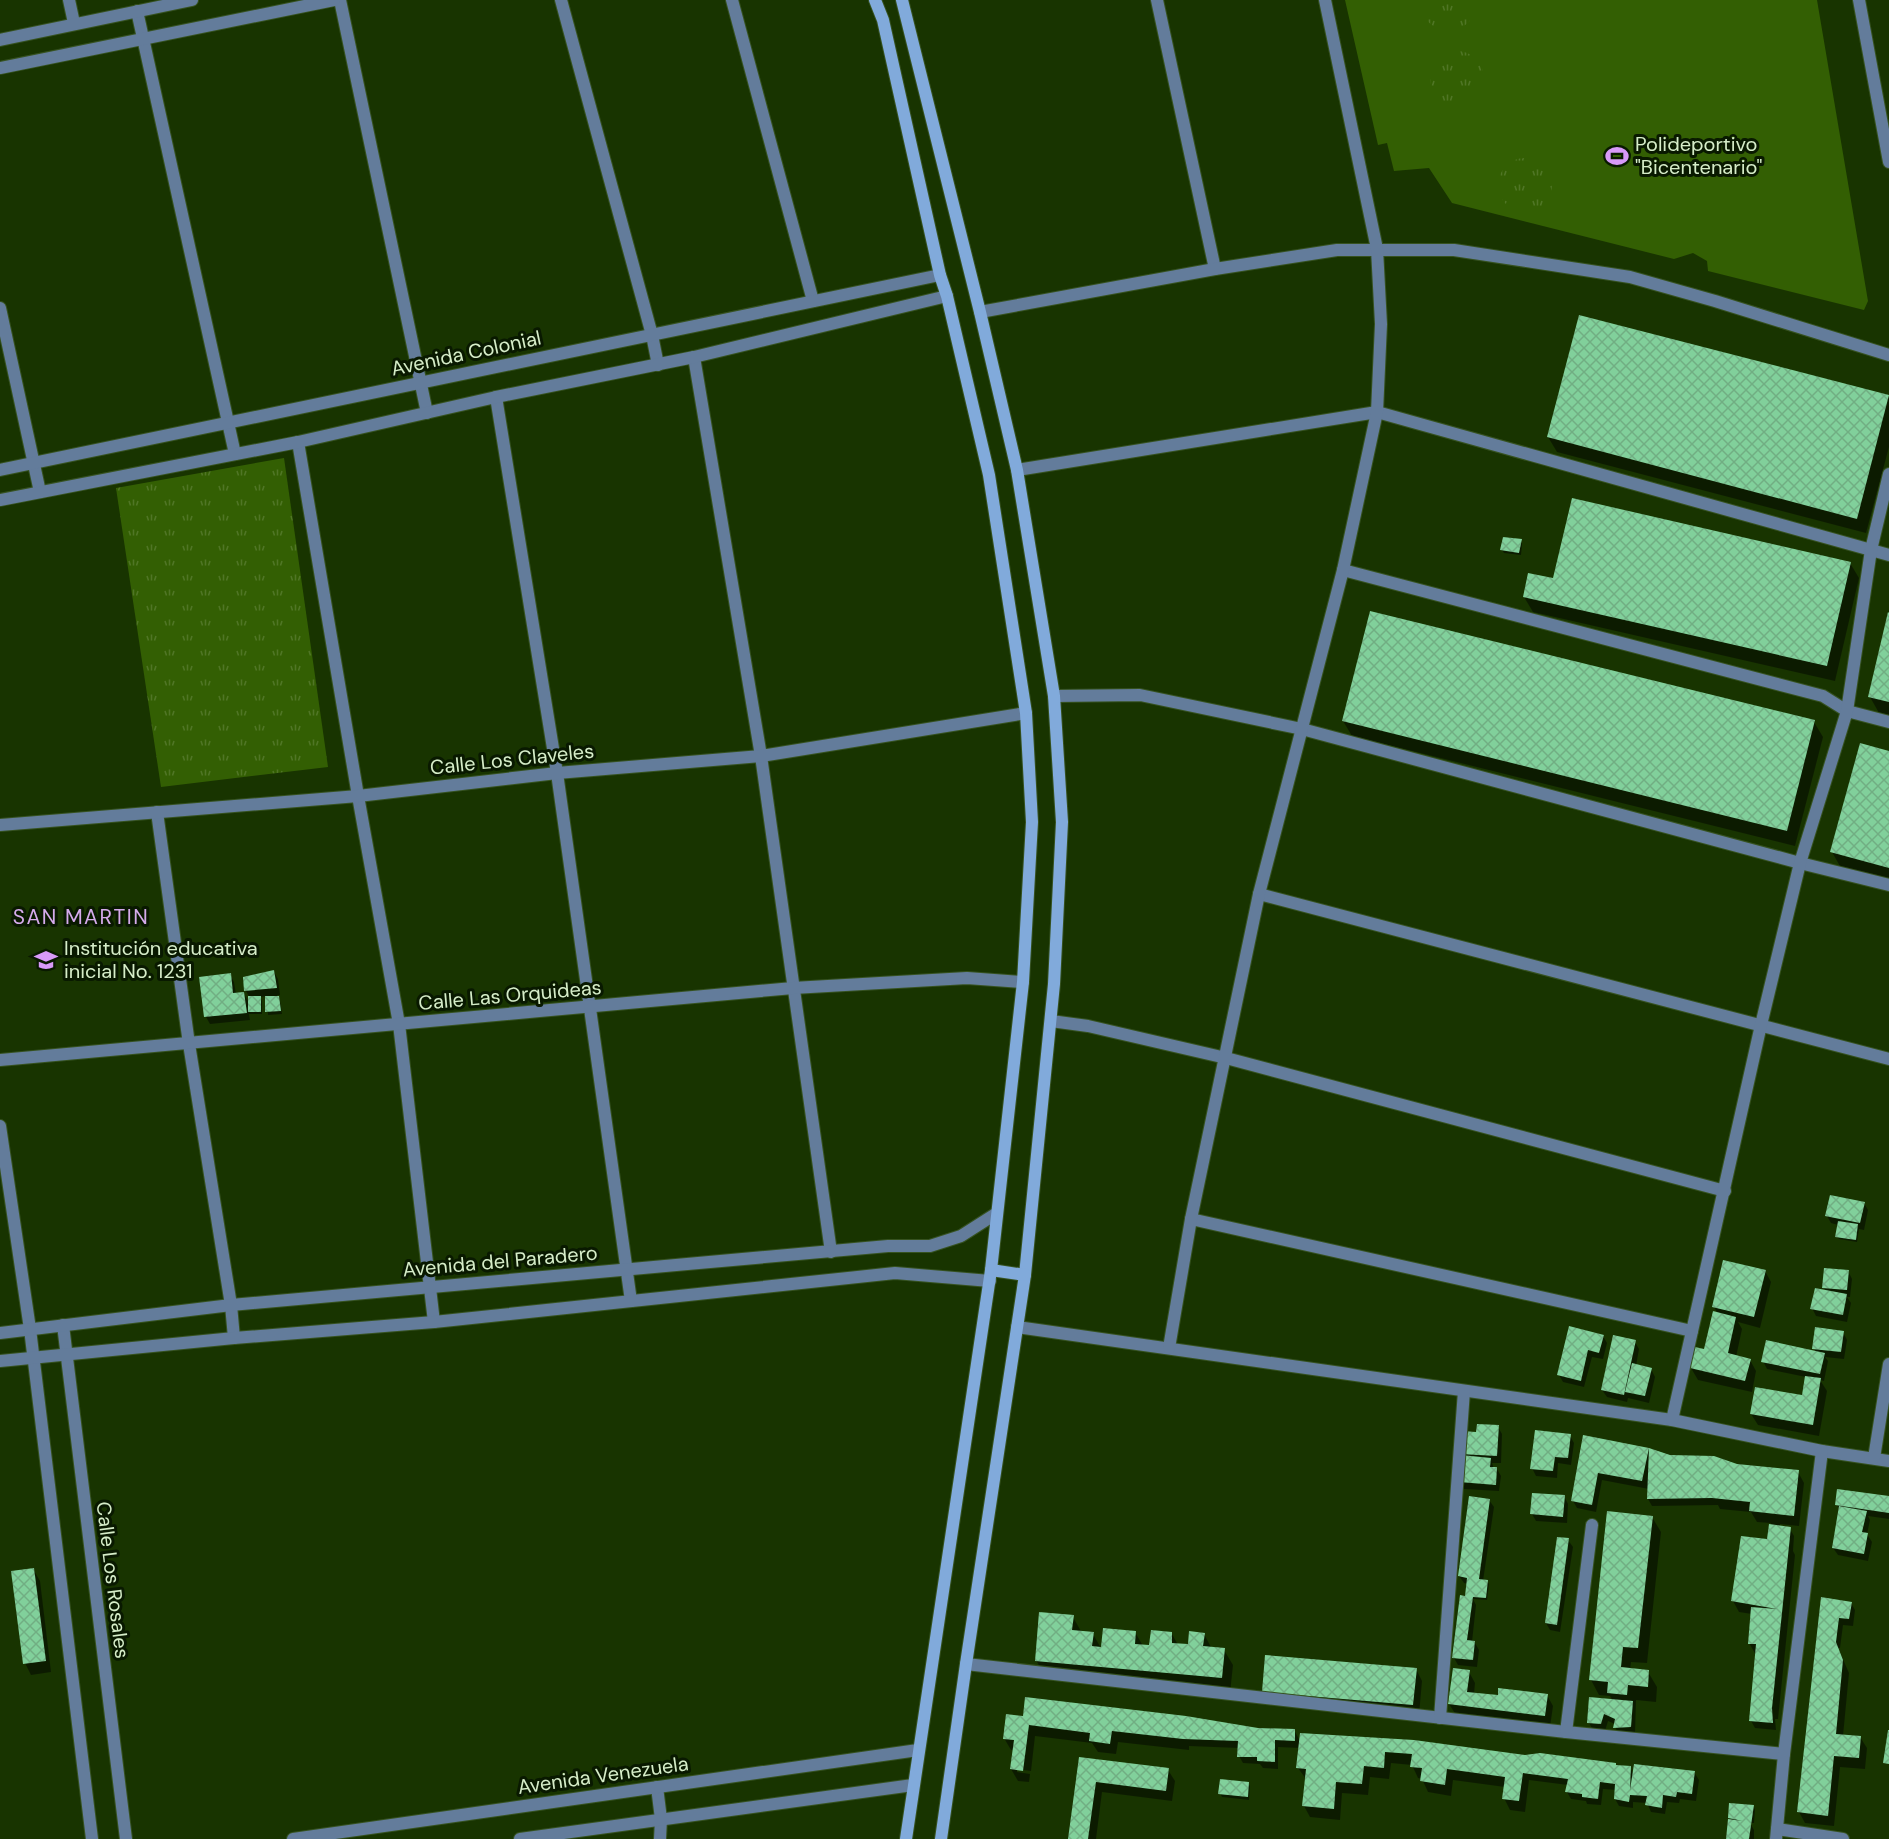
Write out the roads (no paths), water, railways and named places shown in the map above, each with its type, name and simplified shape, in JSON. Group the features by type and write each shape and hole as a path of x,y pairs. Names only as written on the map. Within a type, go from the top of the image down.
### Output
{"main road":[{"path":"875,0 883,20 940,274 989,475 1026,713 1032,822 1023,982 998,1213 906,1839"},
{"path":"902,0 1017,470 1054,696 1062,822 1051,1021 1025,1275 941,1839"},
{"path":"990,1275 1025,1275"}],"street":[{"path":"69,0 74,23"},
{"path":"0,40 192,0"},
{"path":"0,68 334,0"},
{"path":"340,0 427,413"},
{"path":"561,0 652,335 658,365"},
{"path":"732,0 813,301"},
{"path":"1157,0 1215,269"},
{"path":"1169,1348 1191,1219 1259,894 1342,570 1377,412 1381,324 1377,249 1325,0"},
{"path":"1859,0 1889,162"},
{"path":"137,11 235,454"},
{"path":"980,312 1215,269 1337,250 1454,250 1630,277 1889,355"},
{"name":"Avenida Colonial","path":"0,470 940,274"},
{"path":"0,500 235,454 496,397 658,365 947,296"},
{"path":"0,308 40,492"},
{"path":"694,357 761,756 831,1252"},
{"path":"496,397 557,773 631,1301"},
{"path":"1017,470 1377,412 1889,555"},
{"path":"298,441 399,1024 428,1287 434,1322"},
{"path":"1672,1420 1800,863 1847,711 1871,550 1889,474"},
{"path":"1342,570 1823,696 1847,711 1889,722"},
{"path":"1054,696 1140,695 1302,729 1889,885"},
{"name":"Calle Los Claveles","path":"0,825 358,796 557,773 761,756 1026,713"},
{"path":"157,813 189,1044 231,1305 234,1338"},
{"path":"1259,894 1889,1059"},
{"name":"Calle Las Orquideas","path":"0,1060 793,988 967,978 1023,982"},
{"path":"1051,1021 1088,1026 1226,1058 1725,1191"},
{"path":"0,1126 30,1329 92,1839"},
{"name":"Avenida del Paradero","path":"0,1333 231,1305 888,1246 930,1246 961,1236 998,1213"},
{"path":"1191,1219 1692,1332"},
{"path":"0,1361 234,1338 434,1322 895,1273 990,1275"},
{"name":"Calle Los Rosales","path":"63,1325 126,1839"},
{"path":"1017,1327 1672,1420 1821,1451 1889,1461"},
{"path":"1874,1458 1889,1364"},
{"path":"1440,1718 1464,1391"},
{"path":"1821,1451 1784,1754 1777,1834 1843,1839"},
{"path":"1566,1732 1592,1525"},
{"path":"966,1664 1566,1732 1784,1754"},
{"name":"Avenida Venezuela","path":"293,1839 918,1750"},
{"path":"520,1839 913,1785"},
{"path":"657,1787 661,1819 660,1839"}],"place":[{"name":"Polideportivo \"Bicentenario\"","path":"1617,156"},
{"name":"Institución educativa inicial No. 1231","path":"46,960"}],"district":[{"name":"SAN MARTIN","path":"81,917"}]}
